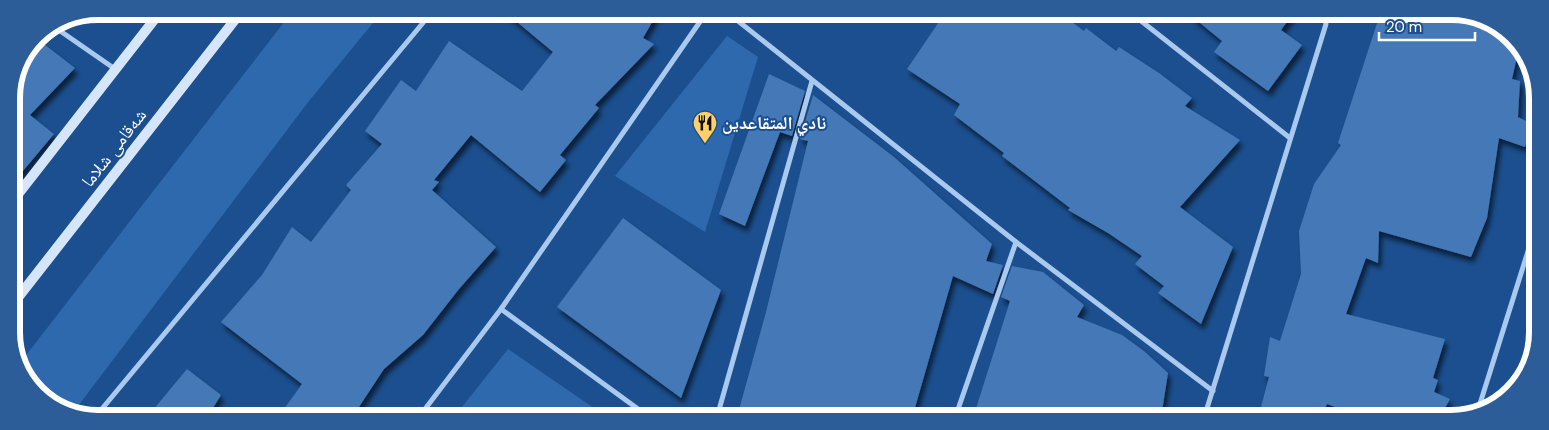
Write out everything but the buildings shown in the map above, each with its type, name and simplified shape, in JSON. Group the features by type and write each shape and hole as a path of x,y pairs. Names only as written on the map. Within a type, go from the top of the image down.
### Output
{"main road":[{"path":"20,192 154,20"},
{"name":"شەقامی شلاما","path":"20,295 235,20"}],"street":[{"path":"101,410 425,20"},
{"path":"424,410 501,309 700,20"},
{"path":"737,20 1016,242 1213,391"},
{"path":"1139,20 1290,138"},
{"path":"1207,410 1326,24 1325,20"},
{"path":"59,30 116,69"},
{"path":"719,410 812,81"},
{"path":"958,410 1016,242"},
{"path":"1480,404 1529,251"},
{"path":"501,309 639,410"}],"shaded area":[{"path":"286,20 375,20 309,101 77,407 59,400 43,387 36,379 24,358"},
{"path":"727,36 758,57 705,232 615,176"},
{"path":"508,349 597,410 460,410"}],"place":[{"name":"نادي المتقاعدین","path":"705,144"}]}
